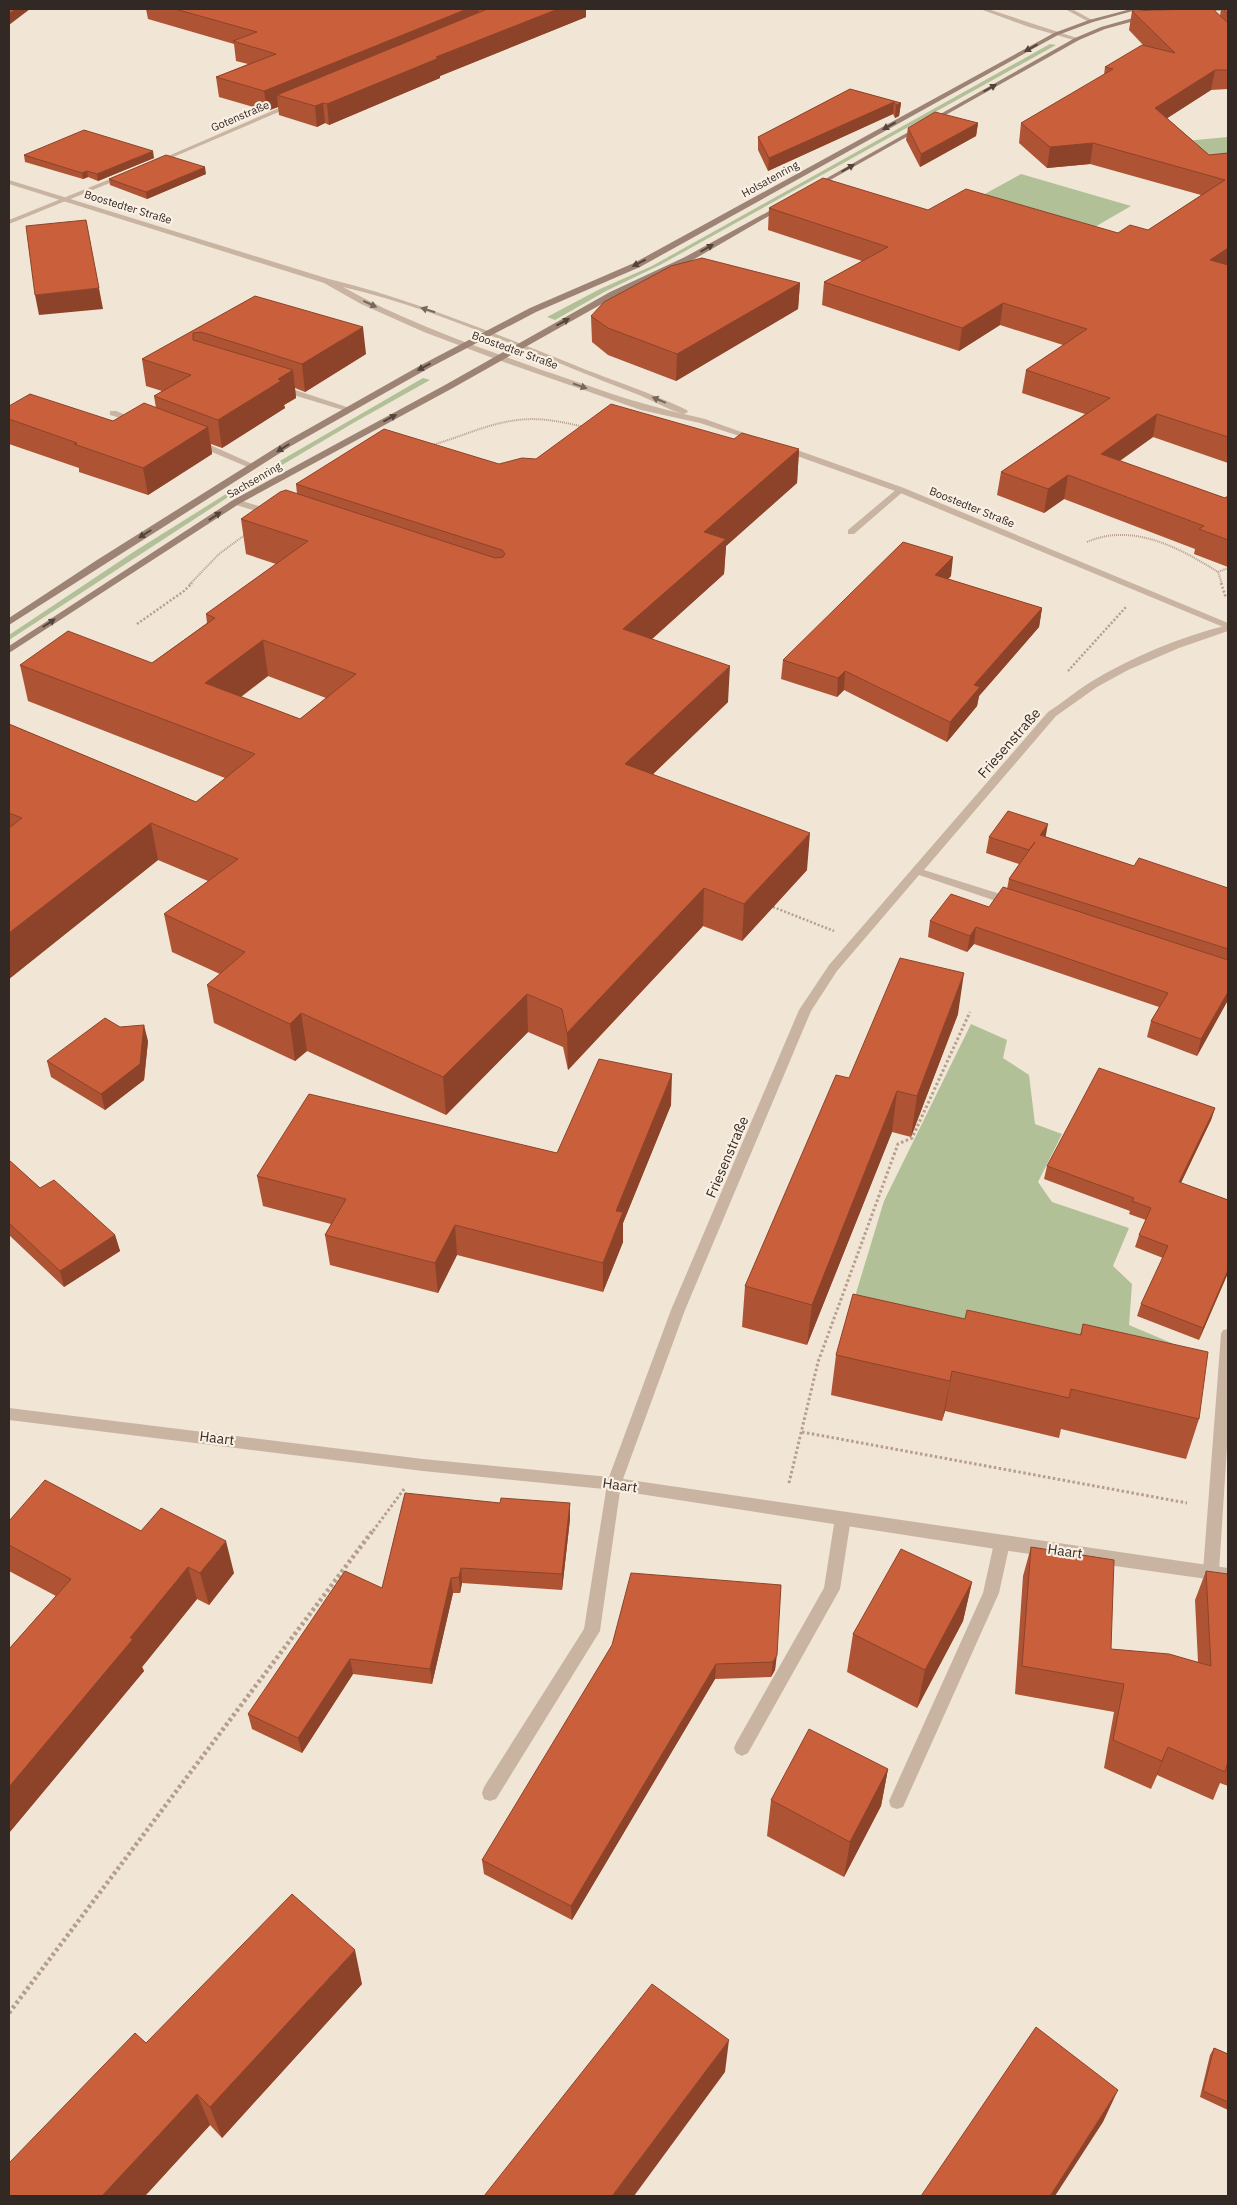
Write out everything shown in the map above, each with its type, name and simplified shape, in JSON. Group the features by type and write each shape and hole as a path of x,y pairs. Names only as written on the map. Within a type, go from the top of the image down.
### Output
{"main road":[{"name":"Holsatenring","path":"490,333 533,310 637,265 1056,34 1091,20 1137,9"},
{"path":"1186,12 1226,9"},
{"path":"806,192 1077,40 1103,28 1151,15"},
{"path":"521,347 613,294 688,259 789,202"},
{"name":"Sachsenring","path":"9,622 253,466 349,409 490,333"},
{"name":"Sachsenring","path":"9,650 236,502 521,347"}],"street":[{"path":"983,9 1077,40"},
{"path":"1068,9 1091,20"},
{"path":"1186,12 1205,18"},
{"name":"Gotenstraße","path":"144,167 297,103"},
{"path":"9,222 135,171"},
{"name":"Boostedter Straße","path":"9,182 327,281 373,292 490,333 521,347 660,400 702,421"},
{"name":"Boostedter Straße","path":"327,281 364,302 427,330 501,358 644,408 702,421 771,443 901,490 1228,627"},
{"path":"268,384 349,409"},
{"path":"113,413 148,425"},
{"path":"191,440 253,466"},
{"path":"851,532 901,490"},
{"path":"236,502 280,516"},
{"name":"Friesenstraße","path":"490,1793 592,1631 614,1484 678,1310 806,1010 833,968 1052,714 1093,685 1145,659 1203,635 1228,627"},
{"path":"917,871 1021,905"},
{"path":"1211,1572 1228,1334"},
{"name":"Haart","path":"9,1414 422,1465 614,1484 1228,1575"},
{"path":"742,1748 832,1590 843,1518"},
{"path":"896,1801 991,1593 1002,1543"}],"path":[{"path":"432,445 512,420 558,421 586,427 586,433"},
{"path":"137,624 184,591 220,554 238,539 280,516"},
{"path":"1086,542 1102,535 1123,533 1178,548 1218,572 1226,598"},
{"path":"1218,572 1228,568"},
{"path":"1052,714 1050,690 1128,605"},
{"path":"773,907 858,940"},
{"path":"782,1510 818,1362 898,1144 912,1138 970,1012"},
{"path":"802,1432 1217,1509"},
{"path":"9,2013 422,1465"}],"green space":[{"path":"1050,44 1056,45 660,265 606,291 555,320 547,317 600,289 652,266"},
{"path":"1228,137 1228,157 1194,160 1173,142"},
{"path":"1021,174 1131,206 1093,228 983,195"},
{"path":"423,378 430,380 236,492 9,640 9,635 135,551 266,469"},
{"path":"971,1024 1007,1040 1003,1058 1029,1075 1035,1124 1062,1134 1038,1182 1052,1202 1129,1228 1113,1266 1132,1284 1129,1325 1195,1353 850,1313 884,1201"}],"building":[{"path":"175,9 467,9 264,91 216,77 276,54 233,41 257,32"},
{"path":"558,9 436,57 439,58 327,104 323,103 315,106 277,95 485,10"},
{"path":"1213,9 1228,23 1228,70 1215,70 1155,108 1209,155 1228,153 1228,248 1210,260 1228,265 1228,437 1157,414 1101,454 1225,498 1228,496 1228,540 1199,529 1204,526 1068,475 1048,489 1001,472 1110,398 1026,370 1087,329 1003,303 962,328 824,282 888,247 769,208 823,178 928,210 966,189 1118,233 1130,225 1148,230 1225,180 1093,143 1050,147 1021,123 1113,69 1105,67 1142,45 1175,53 1132,11"},
{"path":"850,89 901,103 896,105 894,102 769,158 758,137"},
{"path":"935,112 978,123 921,154 908,128"},
{"path":"84,130 153,151 97,174 87,171 82,173 24,155"},
{"path":"166,155 205,167 146,192 109,179"},
{"path":"86,220 99,288 35,295 26,226"},
{"path":"702,258 800,283 677,354 608,328 591,316 604,302 671,266"},
{"path":"255,296 363,327 302,364 201,332 193,333 193,340 293,370 278,379 281,381 218,420 154,396 191,375 142,359"},
{"path":"30,394 113,421 144,403 208,427 143,468 9,419 9,406"},
{"path":"611,404 734,439 742,433 799,449 704,532 726,539 623,629 730,666 625,764 810,833 744,904 704,888 567,1033 562,1009 527,994 443,1077 301,1013 290,1024 207,985 245,952 164,914 238,859 151,823 9,933 9,828 22,818 9,813 9,724 196,802 255,754 20,665 68,631 152,663 215,618 206,614 308,541 241,519 280,492 286,490 495,558 503,557 505,554 502,550 296,484 384,429 499,464 522,458 536,459","holes":["263,640 356,674 300,719 205,683"]},
{"path":"903,542 953,557 935,575 1042,608 974,685 980,687 950,722 845,671 838,678 783,660"},
{"path":"1008,811 1048,824 1040,835 1134,866 1139,858 1228,888 1228,949 1009,879 1035,842 1029,850 989,837"},
{"path":"1003,887 1228,960 1228,992 1201,1039 1151,1021 1168,993 976,927 970,936 930,921 951,894 989,907"},
{"path":"900,958 964,973 917,1096 897,1091 812,1305 745,1286 836,1075 849,1078"},
{"path":"105,1018 120,1027 144,1025 140,1064 101,1094 47,1061"},
{"path":"599,1059 672,1074 616,1211 623,1212 603,1263 455,1225 435,1263 325,1235 346,1199 257,1176 309,1094 557,1153"},
{"path":"1099,1068 1215,1108 1179,1182 1228,1200 1228,1270 1203,1328 1141,1304 1168,1246 1139,1235 1151,1208 1132,1201 1134,1198 1047,1166"},
{"path":"9,1160 40,1188 54,1180 115,1235 60,1271 9,1223"},
{"path":"853,1294 965,1319 967,1310 1081,1335 1083,1324 1208,1352 1199,1419 1071,1389 1069,1398 952,1371 950,1381 836,1355"},
{"path":"45,1480 141,1531 161,1508 226,1541 200,1573 188,1567 130,1638 133,1639 9,1787 9,1649 71,1579 9,1545 9,1521"},
{"path":"405,1493 500,1503 501,1498 570,1503 562,1574 461,1568 459,1577 451,1578 430,1669 350,1659 298,1738 248,1714 345,1571 382,1588"},
{"path":"1031,1547 1114,1560 1111,1649 1169,1654 1211,1666 1206,1571 1228,1574 1228,1761 1225,1772 1168,1747 1162,1761 1113,1740 1124,1684 1022,1666"},
{"path":"901,1549 972,1582 925,1670 853,1634"},
{"path":"631,1573 781,1585 777,1655 773,1662 716,1664 571,1906 482,1860 612,1645"},
{"path":"809,1729 888,1769 850,1842 771,1800"},
{"path":"292,1894 355,1950 210,2107 197,2094 102,2196 9,2196 9,2163 135,2033 146,2043"},
{"path":"652,1984 729,2040 612,2196 484,2196"},
{"path":"1036,2027 1118,2090 1050,2196 921,2196"},
{"path":"1214,2048 1228,2054 1228,2102 1203,2091"}]}
